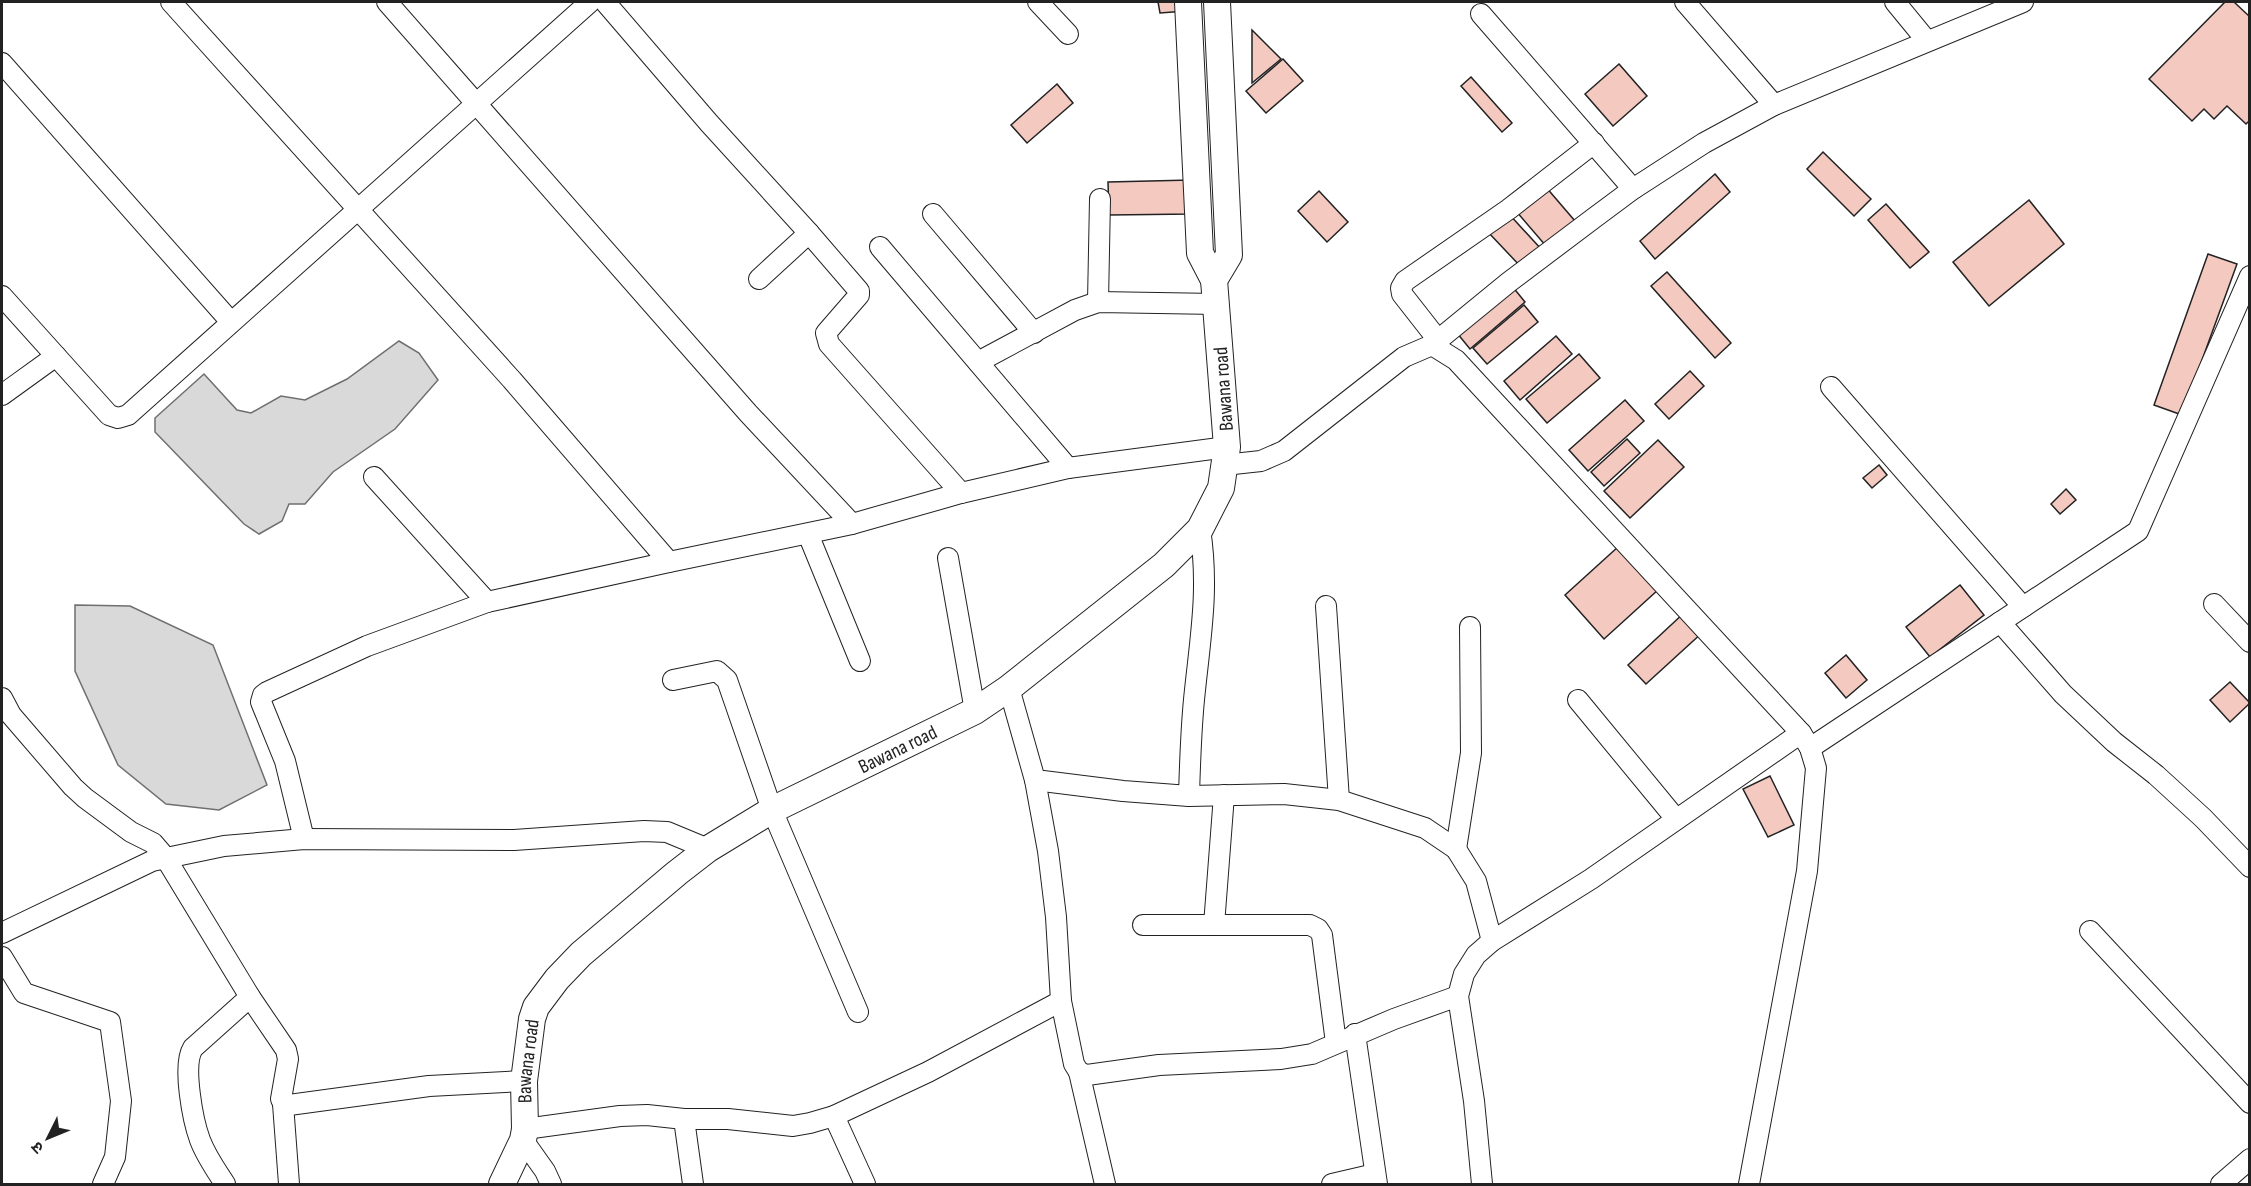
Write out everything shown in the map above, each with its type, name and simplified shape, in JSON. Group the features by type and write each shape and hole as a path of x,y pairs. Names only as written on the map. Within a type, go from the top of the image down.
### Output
{"main road":[{"path":"1189,6 1217,7 1229,255 1216,292"},
{"name":"Bawana road","path":"502,1185 524,1134 524,1080 532,1019 536,1007 580,954 708,849 772,810 975,711 1009,688 1164,565 1200,529 1221,488 1226,456 1216,292 1200,253 1189,6"}],"street":[{"path":"171,2 512,380 669,562"},
{"path":"387,2 748,413 852,524"},
{"path":"2,296 109,416 118,418 128,415 590,2"},
{"path":"605,2 859,291 859,295 826,333 829,344 961,493"},
{"path":"1038,2 1068,34"},
{"path":"1685,2 1773,105"},
{"path":"1895,2 1927,41"},
{"path":"304,839 285,761 261,702 263,695 367,646 487,602 852,524 961,493 1068,468 1226,456 1261,461 1284,451 1404,357 1435,342 1509,282 1633,189 1704,143 1773,105 2023,2"},
{"path":"1481,14 1633,189"},
{"path":"2,63 231,322"},
{"path":"1594,143 1509,209 1405,281 1401,288 1402,294 1435,342 1456,360 1805,740 1816,768 1807,871 1749,1185"},
{"path":"1098,302 1100,199"},
{"path":"933,214 1034,333"},
{"path":"759,279 809,233"},
{"path":"880,247 1068,468"},
{"path":"1482,1185 1474,1101 1458,996 1464,974 1476,955 1492,941 1591,879 1676,819 2000,622 2138,531 2250,276"},
{"path":"978,362 1075,310 1098,302 1216,292"},
{"path":"2,395 56,356"},
{"path":"1831,387 2023,607"},
{"path":"374,477 487,602"},
{"path":"1190,796 1190,742 1205,596 1205,562 1200,529"},
{"path":"808,534 860,661"},
{"path":"948,558 975,711"},
{"path":"2214,604 2250,642"},
{"path":"1326,606 1339,800"},
{"path":"2000,622 2064,694 2114,742 2203,818 2250,867"},
{"path":"1456,849 1471,753 1470,627"},
{"path":"673,680 710,671 717,671 727,680 772,810 858,1012"},
{"path":"1009,688 1035,780 1051,873 1061,1001 1074,1064 1079,1072 1105,1185"},
{"path":"2,698 11,715 73,787 131,832 153,843 165,857 287,1054 281,1098 289,1185"},
{"path":"1578,699 1676,819"},
{"path":"1035,780 1123,791 1190,796 1284,794 1339,800 1425,828 1456,849 1476,881 1492,941"},
{"path":"1214,925 1224,795"},
{"path":"2,933 152,861 224,846 304,839 514,840 644,831 667,832 708,849"},
{"path":"1143,925 1310,925 1318,929 1322,935 1336,1043"},
{"path":"2090,931 2250,1103"},
{"path":"2,957 24,993 110,1022 120,1101 115,1157 103,1185"},
{"path":"1079,1072 1087,1075 1159,1065 1281,1059 1312,1054 1355,1034 1458,996"},
{"path":"225,1185 206,1154 200,1138 192,1104 189,1056 193,1048 250,997"},
{"path":"551,1185 524,1134 620,1116 728,1119 793,1126 834,1116 928,1072 1061,1001"},
{"path":"1332,1185 1376,1179 1355,1034"},
{"path":"283,1104 340,1099 429,1086 524,1080"},
{"path":"834,1116 866,1185"},
{"path":"684,1119 693,1185"},
{"path":"2222,1185 2250,1159"}],"shaded area":[{"path":"399,341 419,353 438,380 395,429 333,472 305,504 289,504 282,521 259,534 244,524 155,432 155,418 204,374 237,410 251,413 281,396 305,400 347,379"},
{"path":"75,605 130,606 213,645 267,785 219,810 166,804 118,765 75,671"}],"building":[{"path":"1158,2 1185,2 1186,11 1160,13"},
{"path":"2225,2 2234,2 2250,17 2250,120 2246,124 2227,106 2214,119 2204,109 2192,121 2149,79"},
{"path":"1252,30 1281,59 1252,83"},
{"path":"1283,59 1303,81 1266,113 1246,91"},
{"path":"1619,64 1647,96 1613,126 1585,94"},
{"path":"1471,77 1512,123 1502,132 1461,86"},
{"path":"1057,84 1073,103 1027,143 1011,125"},
{"path":"1823,152 1871,199 1854,216 1807,169"},
{"path":"1715,174 1730,192 1655,259 1640,241"},
{"path":"1191,180 1192,214 1109,215 1108,182"},
{"path":"1545,186 1575,221 1546,246 1516,211"},
{"path":"1319,191 1348,222 1327,242 1298,211"},
{"path":"2029,200 2064,244 1989,306 1953,262"},
{"path":"1886,204 1929,252 1910,268 1868,220"},
{"path":"1508,213 1542,250 1522,268 1488,232"},
{"path":"2208,254 2237,264 2182,415 2154,405"},
{"path":"1667,272 1731,343 1715,358 1651,286"},
{"path":"1512,286 1525,302 1470,349 1457,333"},
{"path":"1524,305 1538,322 1487,364 1473,348"},
{"path":"1556,336 1572,354 1520,400 1504,381"},
{"path":"1579,354 1600,378 1547,423 1526,399"},
{"path":"1690,371 1704,386 1669,419 1655,404"},
{"path":"1625,400 1644,421 1588,471 1569,450"},
{"path":"1627,439 1640,453 1604,486 1591,472"},
{"path":"1658,440 1684,467 1630,518 1604,491"},
{"path":"1879,465 1887,475 1872,488 1863,478"},
{"path":"2066,489 2076,500 2060,514 2051,504"},
{"path":"1619,546 1659,589 1604,639 1565,595"},
{"path":"1960,585 1984,615 1930,657 1906,627"},
{"path":"1685,612 1704,631 1646,684 1628,665"},
{"path":"1846,655 1867,680 1846,698 1825,673"},
{"path":"2230,682 2250,703 2230,722 2210,700"},
{"path":"1770,776 1794,825 1768,837 1743,789"}]}
